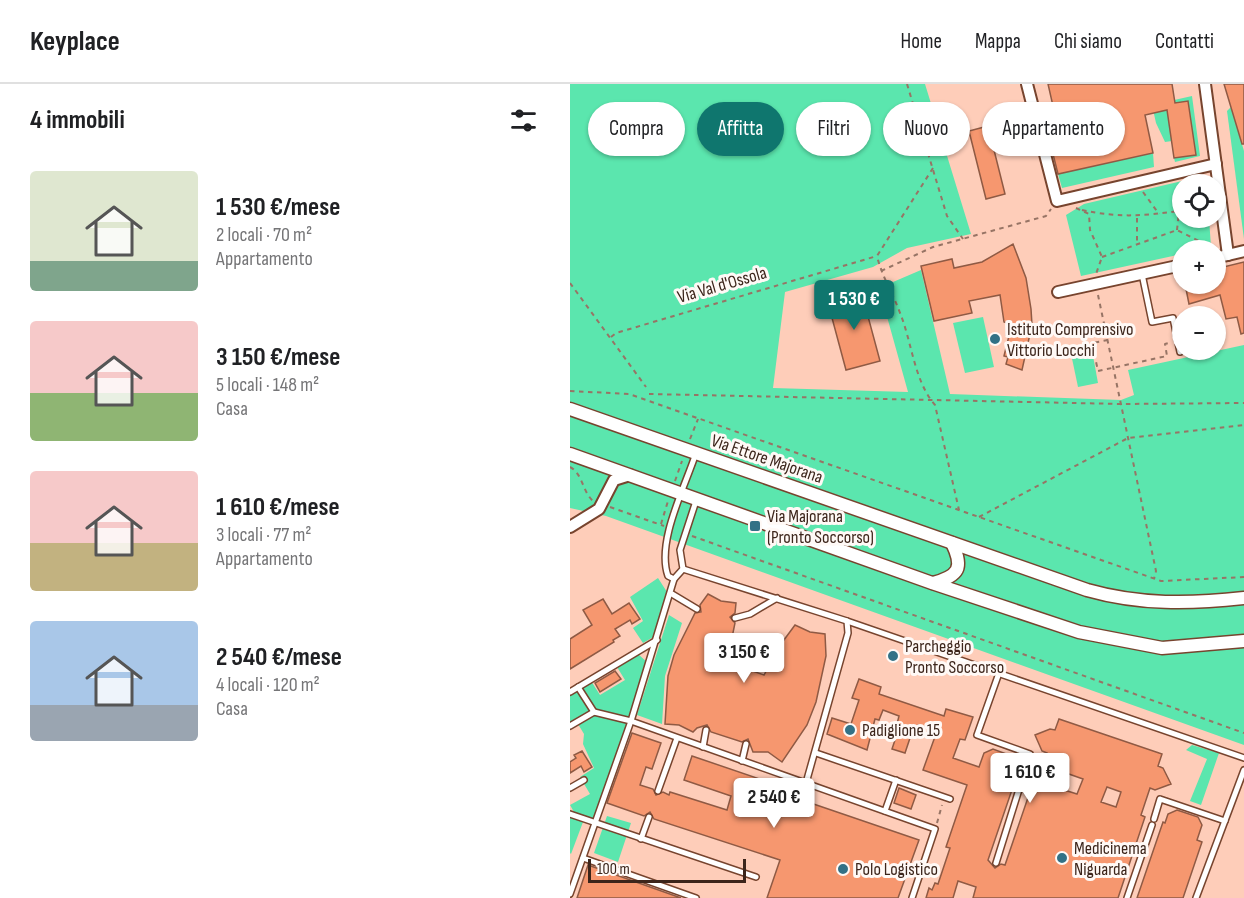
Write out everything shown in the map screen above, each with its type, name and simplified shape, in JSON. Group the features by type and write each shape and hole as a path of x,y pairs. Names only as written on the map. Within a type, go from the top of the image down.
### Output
{"street":[{"path":"1027,84 1057,201 1216,164"},
{"path":"1205,84 1228,255 1244,251"},
{"path":"1058,292 1172,267"},
{"name":"Via Ettore Majorana","path":"570,409 1086,590 1122,599 1176,603 1244,598"},
{"path":"570,454 932,583 1102,637 1162,648 1241,643"},
{"path":"600,465 608,472 608,489"},
{"path":"570,527 599,509 614,480 630,476"},
{"path":"932,583 950,578 957,569 960,559 952,543"}],"lane":[{"path":"1142,274 1152,322 1172,318"},
{"path":"674,579 668,576 665,567 668,535 682,494 691,452"},
{"path":"683,569 680,550 697,499"},
{"path":"570,894 573,874 583,858 631,721 672,594 674,579 683,569"},
{"path":"683,569 848,621 1244,758"},
{"path":"672,594 697,609"},
{"path":"735,618 750,614 777,598"},
{"path":"806,783 848,633 848,621"},
{"path":"570,692 657,640"},
{"path":"996,863 1030,754 977,735 999,673"},
{"path":"578,687 594,712 631,721 935,829 912,898"},
{"path":"570,726 594,712"},
{"path":"703,747 706,730"},
{"path":"658,791 677,738"},
{"path":"742,761 746,744"},
{"path":"816,753 947,798"},
{"path":"1196,898 1244,773"},
{"path":"570,788 584,780"},
{"path":"885,811 896,780"},
{"path":"1127,898 1160,800 1225,821"},
{"path":"570,814 756,877"},
{"path":"641,839 649,817"},
{"path":"583,858 696,898"}],"path":[{"path":"907,84 947,216 963,239"},
{"path":"933,168 878,256 881,271 900,312 925,392 935,405 959,510"},
{"path":"1136,183 1159,214"},
{"path":"881,271 933,248 1046,216 1057,201"},
{"path":"1077,208 1114,217 1137,217 1172,212"},
{"path":"1089,214 1090,230 1102,257 1096,274"},
{"path":"1137,217 1137,242"},
{"path":"1102,257 1137,242 1177,230 1193,240"},
{"name":"Via Val d'Ossola","path":"611,337 616,333 878,256"},
{"path":"570,283 646,387"},
{"path":"1098,296 1156,571 1154,579"},
{"path":"1108,340 1092,343 1098,371 1167,356 1165,344 1172,342"},
{"path":"570,391 629,394 1154,579 1173,582 1244,577"},
{"path":"649,394 929,398 1122,404 1244,404"},
{"path":"652,399 654,403"},
{"path":"674,483 691,452 698,419"},
{"path":"979,517 1128,438 1244,425"},
{"path":"570,467 576,471 585,491 594,502"},
{"path":"660,525 669,498"},
{"path":"608,507 652,522"},
{"path":"690,536 1244,733"},
{"path":"937,823 947,798"}],"green space":[{"path":"570,84 925,84 931,102 883,102 883,156 947,156 971,234 907,248 873,267 785,292 773,388 908,392 879,288 921,270 950,394 1121,400 1134,395 1128,370 1174,360 1226,360 1226,349 1244,345 1244,745 606,516 570,508"},
{"path":"1192,96 1200,156 1175,162 1174,158 1196,155 1188,101 1172,141 1165,142 1156,123 1152,105"},
{"path":"1231,107 1244,151 1244,239 1227,111"},
{"path":"1153,153 1154,167 1062,188 1058,174"},
{"path":"1172,183 1172,228 1210,228 1211,240 1172,240 1172,256 1081,276 1066,215 1084,204"},
{"path":"983,317 994,367 965,373 953,323"},
{"path":"1091,345 1098,383 1078,387 1070,349"},
{"path":"658,578 667,592 655,636 643,643 633,628 643,621 630,597"},
{"path":"669,615 682,623 665,676 662,724 637,715"},
{"path":"638,654 648,663 631,721 595,711 581,688 591,681 600,695 625,680 617,667"},
{"path":"577,691 589,711 570,722 570,695"},
{"path":"594,714 629,722 594,819 574,812 570,805 590,794 580,777 594,768 583,744 584,734 578,724"},
{"path":"1192,745 1219,753 1201,805 1190,801 1207,759 1186,750"},
{"path":"570,816 583,822 571,854 570,853"},
{"path":"607,816 631,823 618,862 594,853"}],"building":[{"path":"1048,84 1172,84 1175,103 1188,101 1196,155 1174,158 1167,110 1145,115 1153,153 1058,174 1054,156 1125,156 1125,102 1052,102"},
{"path":"1224,84 1244,84 1244,144 1242,144"},
{"path":"982,128 982,156 996,156 1005,194 986,199 970,131"},
{"path":"1013,244 1026,278 1031,309 1032,325 1022,370 1006,364 1008,357 1004,356 1009,336 1006,335 1007,323 1004,322 1000,295 969,301 972,313 934,321 921,266 952,259 954,268 982,262"},
{"path":"1244,262 1244,333 1241,334 1237,317 1226,319 1226,306 1223,306 1220,295 1189,304 1187,294 1226,294 1226,266"},
{"path":"851,292 852,296 862,294 880,361 846,370 828,303 838,300 837,296"},
{"path":"708,594 721,601 736,603 735,613 730,617 735,623 727,662 764,675 781,644 795,625 810,632 825,634 826,656 816,702 807,725 782,762 768,752 753,752 748,739 742,742 711,732 707,725 693,732 679,725 665,724 668,676 674,655 695,613 701,612 700,605"},
{"path":"603,599 612,614 629,603 640,619 632,624 630,620 615,629 620,636 613,640 614,642 570,669 570,639 592,625 583,610"},
{"path":"615,671 621,679 600,692 595,683"},
{"path":"859,679 881,687 879,694 944,716 946,709 973,717 965,740 960,739 953,758 979,767 984,753 993,749 1012,756 1017,764 1014,774 1017,775 988,860 995,868 1001,864 1005,865 1034,780 1037,781 1047,753 1042,751 1035,735 1050,729 1055,730 1059,719 1162,754 1158,766 1163,768 1171,784 1155,790 1150,788 1141,815 1145,817 1118,898 973,898 976,887 958,881 953,898 926,898 929,888 932,890 935,883 938,884 950,848 946,847 967,785 923,770 937,731 918,725 916,730 913,729 905,753 892,749 900,725 897,724 899,716 883,710 879,720 875,719 867,750 827,734 832,718 851,724 859,700 852,698","holes":["1066,773 1083,779 1077,794 1061,789","1107,787 1121,792 1116,807 1101,802"]},
{"path":"632,733 661,743 652,769 646,767 640,785 653,789 656,795 663,792 669,795 670,792 727,810 731,796 684,780 692,756 795,791 793,797 919,840 898,898 767,898 780,860 654,819 650,812 644,816 607,803"},
{"path":"582,751 592,767 584,772 581,766 570,773 570,762 576,758 574,755"},
{"path":"899,788 916,795 911,809 894,803"},
{"path":"1177,810 1198,817 1202,825 1197,840 1202,842 1183,898 1137,898 1163,822 1165,823 1168,814"},
{"path":"588,865 681,898 577,898"}],"place":[{"name":"Istituto Comprensivo Vittorio Locchi","path":"995,339"},
{"name":"Via Majorana (Pronto Soccorso)","path":"755,526"},
{"name":"Parcheggio Pronto Soccorso","path":"893,656"},
{"name":"Padiglione 15","path":"850,730"},
{"name":"Medicinema Niguarda","path":"1062,858"},
{"name":"Polo Logistico","path":"843,869"}]}
